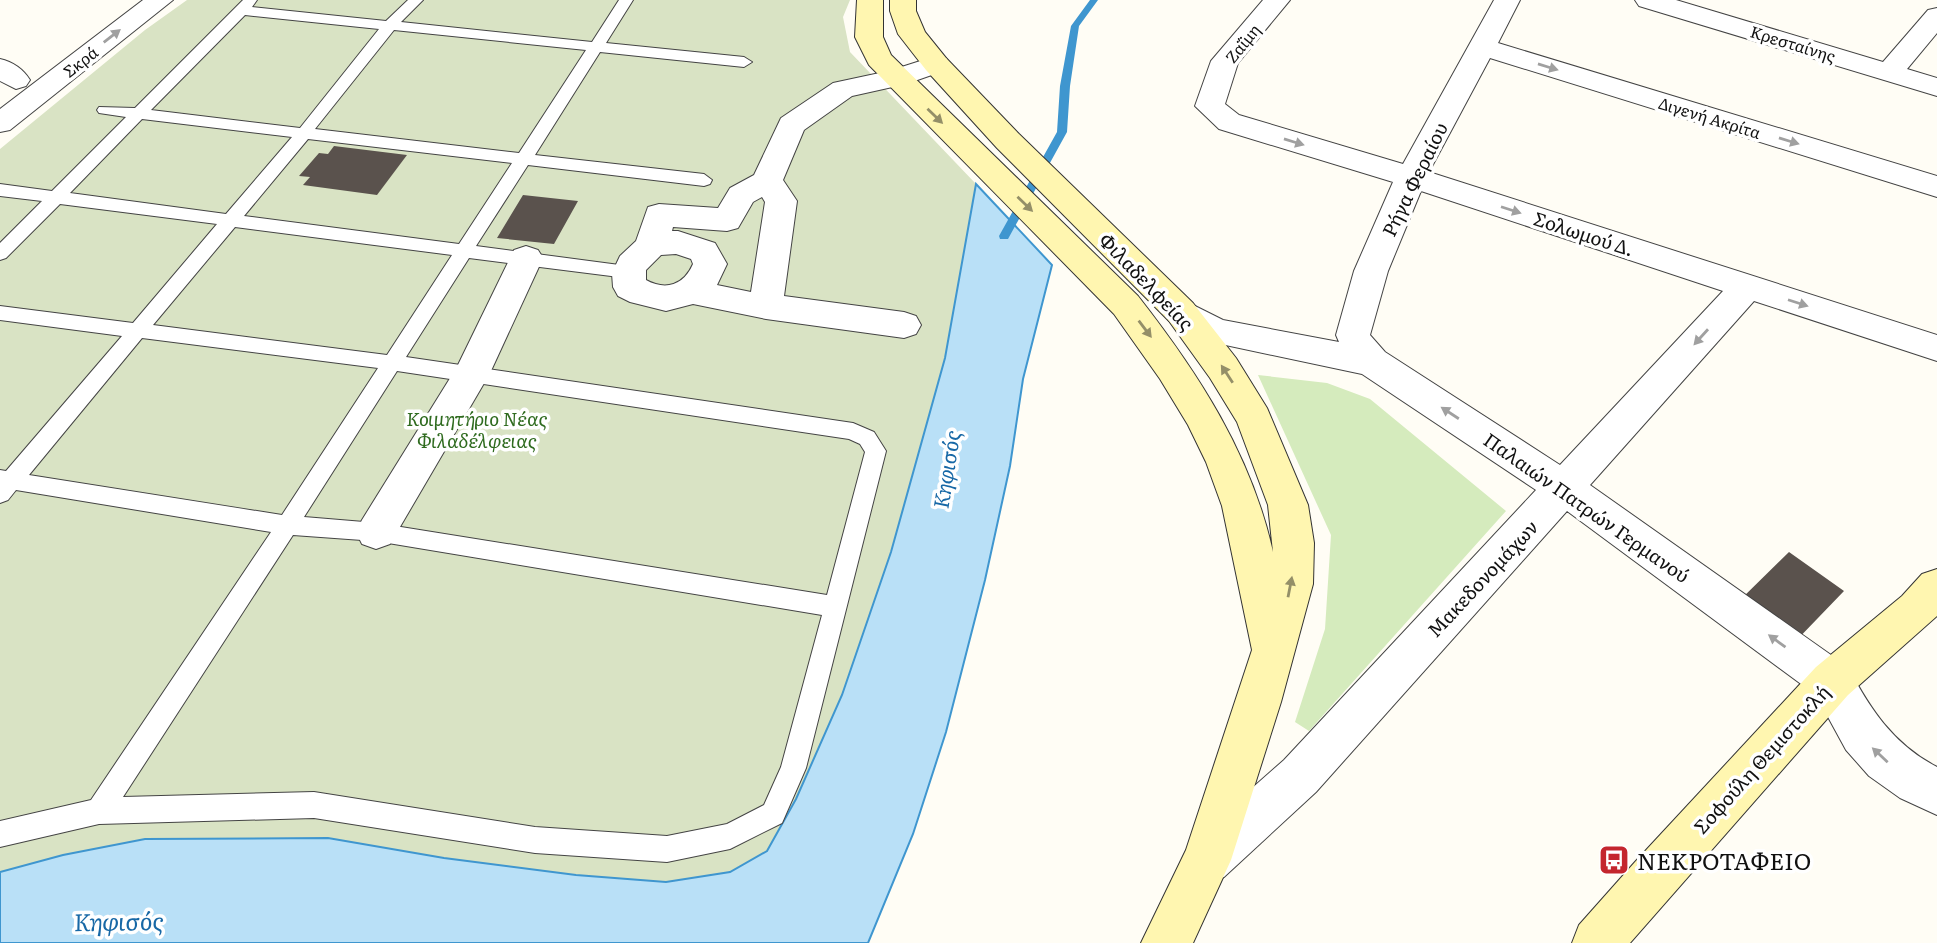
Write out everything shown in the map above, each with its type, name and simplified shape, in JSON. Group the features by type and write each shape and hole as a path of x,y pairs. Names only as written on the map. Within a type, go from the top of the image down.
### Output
{"main road":[{"name":"Φιλαδελφείας","path":"870,0 869,37 879,59 896,78 976,157 1114,269 1181,312 1223,368 1254,418 1289,505 1294,543 1292,584 1259,702 1207,860 1166,943"},
{"name":"Φιλαδελφείας","path":"903,0 903,11 912,34 936,64 1008,141 1114,269 1150,337 1218,446 1248,527 1272,652"},
{"name":"Σοφούλη Θεμιστοκλή","path":"1597,943 1832,681 1917,609 1937,587"}],"street":[{"name":"Σκρά","path":"5,80 124,0"},
{"name":"Σκρά","path":"0,123 160,0"},
{"name":"Ζαΐμη","path":"1229,122 1210,106 1225,61 1277,0"},
{"name":"Ρήγα Φεραίου","path":"1372,362 1360,349 1353,335 1371,271 1411,177 1507,0"},
{"name":"Κρεσταίνης","path":"1648,0 1743,17 1889,73 1937,87"},
{"path":"1889,73 1937,16"},
{"name":"Διγενή Ακρίτα","path":"1483,47 1937,187"},
{"path":"651,245 659,215 727,220 741,195 767,181 791,125 842,89 896,78 936,64"},
{"name":"Σολωμού Δ.","path":"1229,122 1411,177 1937,348"},
{"path":"766,307 781,201 767,181"},
{"path":"678,242 703,251 709,264 706,279 692,292 669,299 646,298 631,287 627,272 635,258 651,245 678,242"},
{"path":"376,532 472,373 526,258"},
{"name":"Μακεδονομάχων","path":"1207,860 1300,776 1747,287"},
{"path":"692,292 766,307 904,325"},
{"name":"Παλαιών Πατρών Γερμανού","path":"1181,312 1214,331 1372,362 1564,488 1832,681 1856,728 1878,754 1905,777 1937,792"}],"lane":[{"path":"4,485 304,134 390,25 416,0"},
{"path":"99,811 626,0"},
{"path":"0,254 246,5 390,25 744,62"},
{"path":"105,110 704,180"},
{"path":"0,190 231,218 627,272"},
{"path":"0,313 472,373 853,431 867,438 876,451 793,768 773,814 730,836 667,849 535,840 313,805 99,811 0,834"},
{"path":"4,485 287,525 376,532 837,607"}],"green space":[{"name":"Κοιμητήριο Νέας Φιλαδέλφειας","path":"187,0 850,0 843,17 850,52 976,184 945,357 891,552 842,695 796,799 767,851 730,872 666,882 576,875 444,858 328,838 145,839 63,855 0,872 0,149 145,30"},
{"path":"1258,375 1327,383 1370,399 1506,511 1309,731 1295,722 1325,629 1331,535"}],"water":[{"path":"976,184 1052,265 1023,379 1010,466 985,580 946,732 913,834 868,943 0,943 0,872 63,855 145,839 328,838 444,858 576,875 666,882 730,872 767,851 796,799 842,695 891,552 945,358"}],"building":[{"path":"334,146 407,155 377,195 303,185 310,177 299,176 319,153 328,154"},
{"path":"523,195 578,201 554,244 497,238"},
{"path":"1789,552 1844,591 1791,646 1736,604"}],"waterway":[{"name":"Κηφισός","path":"1004,236 1062,132 1065,86 1075,26 1094,0"}],"place":[{"name":"ΝΕΚΡΟΤΑΦΕΙΟ","path":"1614,860"}]}
